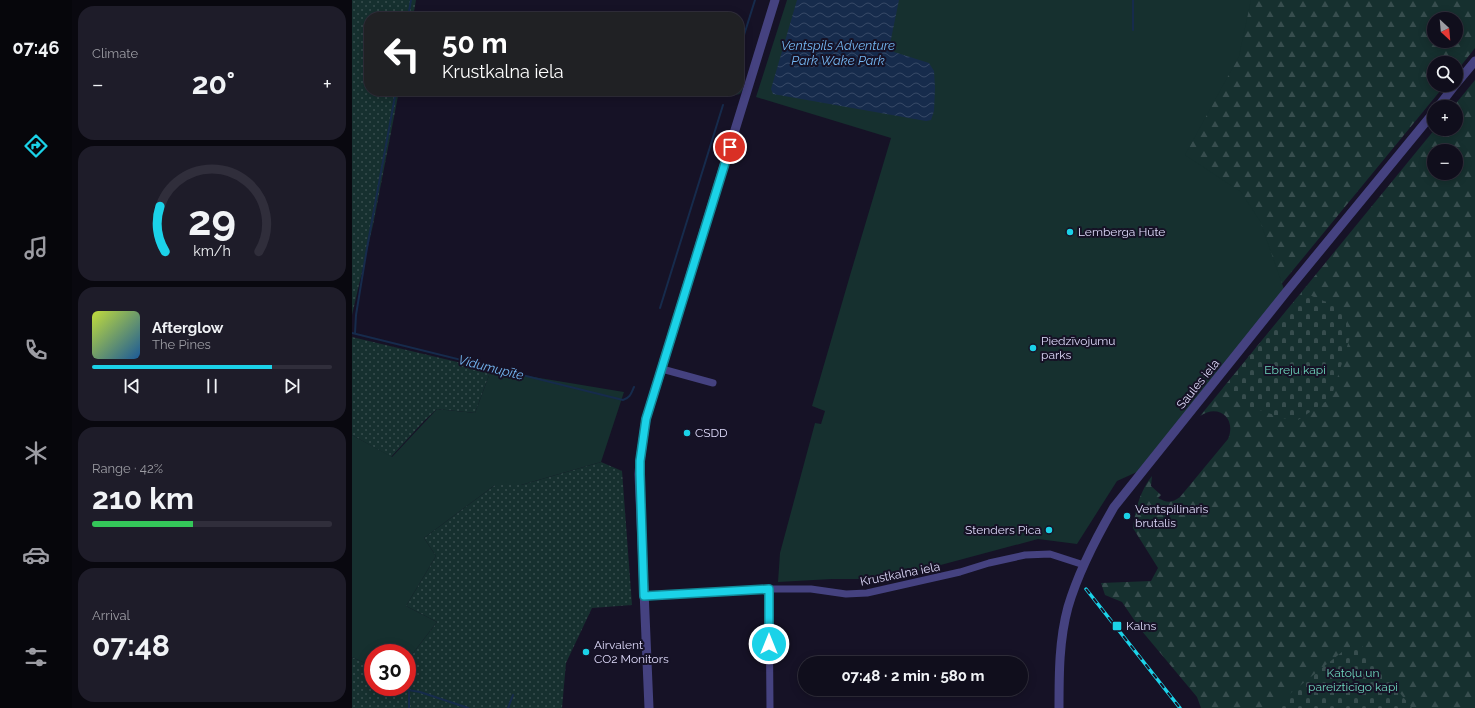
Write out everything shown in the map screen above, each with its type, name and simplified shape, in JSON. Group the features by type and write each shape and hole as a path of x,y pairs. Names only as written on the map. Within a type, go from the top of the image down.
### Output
{"street":[{"path":"649,708 640,461 646,419 775,0"},
{"path":"1463,76 1475,61"},
{"path":"1444,100 1450,92"},
{"name":"Saules iela","path":"1059,708 1061,648 1068,607 1084,565 1102,527 1114,507 1287,291 1427,121"},
{"path":"662,369 713,383"},
{"name":"Krustkalna iela","path":"644,596 769,589 811,589 846,594 867,593 960,572 989,563 1025,555 1050,554 1084,565"},
{"path":"769,589 770,708"}],"green space":[{"path":"352,0 416,0 414,12 364,12 364,96 398,96 373,225 352,315"},
{"name":"Piedzīvojumu parks","path":"787,0 1251,0 1239,56 1185,155 1241,192 1260,221 1284,289 1137,472 1117,481 1077,544 1038,539 896,577 882,579 832,579 778,582 780,553 815,423 821,424 825,411 812,406 891,138 756,97"},
{"path":"1105,0 1475,0 1475,48 1463,63 1463,56 1427,56 1427,92 1439,92 1433,100 1427,100 1427,107 1275,292 1186,404"},
{"path":"1475,80 1475,708 1201,708 1197,697 1141,630 1122,602 1105,595 1101,583 1151,581 1158,568 1133,528 1135,514 1144,488 1152,476 1151,486 1161,495 1158,498 1169,502 1177,499 1228,439 1230,425 1228,419 1224,415 1213,411 1207,412 1200,416 1429,136 1463,136 1463,100 1459,100"},
{"name":"Ebreju kapi","path":"1302,292 1343,309 1351,334 1331,398 1295,422 1239,403 1223,388"},
{"path":"352,337 491,370 475,413 437,409 391,457 352,435"},
{"path":"491,370 624,392 601,462 521,485 495,485 424,538 436,556 406,606 437,622 416,649 416,644 364,644 364,663 352,657 352,435 392,457 437,409 475,413"},
{"path":"601,462 622,471 632,605 592,608 566,663 562,708 352,708 352,657 364,663 364,696 416,696 416,649 437,622 406,606 436,556 424,538 495,485 521,485"},
{"name":"Katoļu un pareizticīgo kapi","path":"1357,640 1412,708 1272,708"}],"water":[{"name":"Ventspils Adventure Park Wake Park","path":"797,0 899,0 890,44 894,52 929,63 934,71 934,111 931,120 926,121 773,94 771,89"}],"waterway":[{"path":"409,12 411,0"},
{"path":"744,35 755,0"},
{"path":"1133,0 1133,30"},
{"path":"355,333 356,315 367,248 395,96"},
{"path":"660,308 723,105"},
{"name":"Vidumupīte","path":"352,333 623,400 629,397 634,387"},
{"path":"416,691 468,708"},
{"path":"508,708 513,695"},
{"path":"409,696 409,708"}],"railway":[{"path":"1086,589 1180,708"}],"place":[{"name":"Lemberga Hūte","path":"1070,232"},
{"name":"Piedzīvojumu parks","path":"1033,348"},
{"name":"CSDD","path":"687,433"},
{"name":"Ventspilinaris brutalis","path":"1127,516"},
{"name":"Stenders Pica","path":"1049,530"},
{"name":"Kalns","path":"1117,626"},
{"name":"Airvalent CO2 Monitors","path":"586,652"}],"route":[{"path":"730,147 646,419 640,461 644,596 769,589 769,644"}]}
